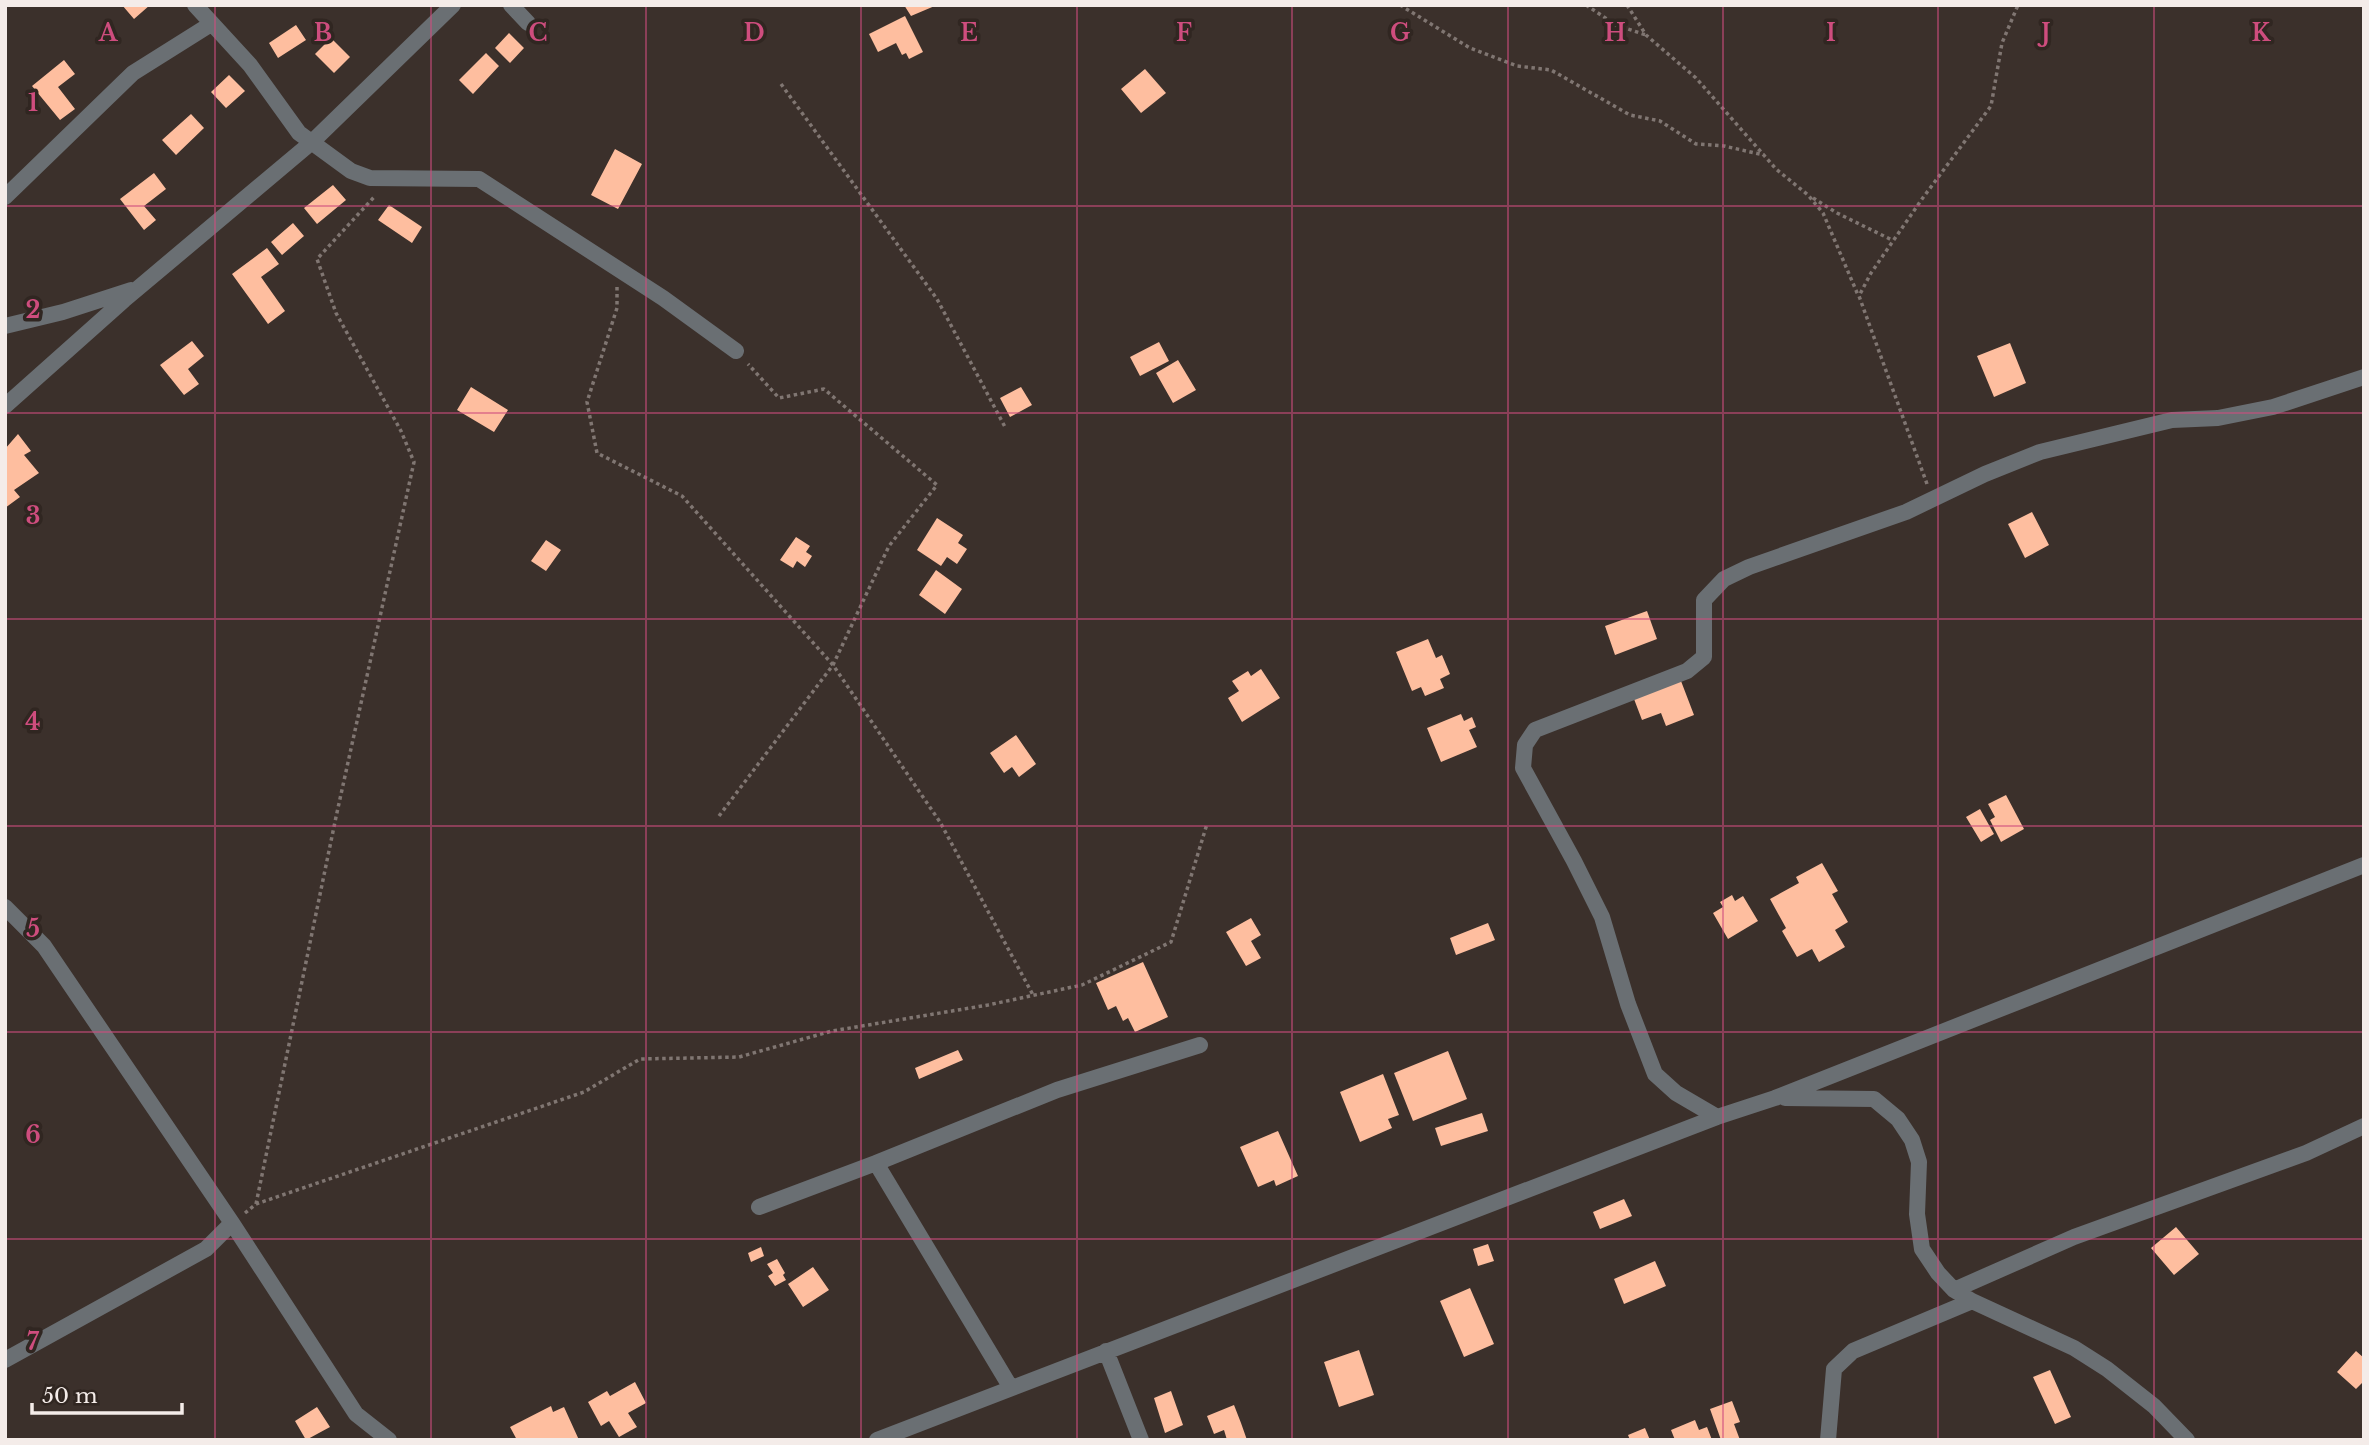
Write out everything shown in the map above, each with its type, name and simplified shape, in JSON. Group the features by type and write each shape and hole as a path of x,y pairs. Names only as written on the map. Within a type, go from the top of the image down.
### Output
{"street":[{"path":"195,5 250,65 299,133 351,171 370,178 479,179 663,298 736,351"},
{"path":"5,406 139,287 312,142 453,5"},
{"path":"510,5 528,23"},
{"path":"5,197 133,73 211,24"},
{"path":"5,326 63,313 139,287"},
{"path":"1717,1117 1676,1093 1655,1074 1628,1004 1602,917 1523,768 1525,745 1535,730 1686,671 1704,657 1704,600 1724,579 1749,567 1906,512 1932,498 2040,452 2172,420 2218,418 2273,407 2364,377"},
{"path":"877,1440 1717,1117 1775,1098 2364,865"},
{"path":"5,907 44,946 232,1223 356,1414 388,1440"},
{"path":"759,1207 1057,1090 1200,1045"},
{"path":"1775,1098 1874,1099 1898,1119 1912,1140 1919,1162 1916,1214 1922,1249 1938,1273 1954,1290 1972,1301 2074,1348 2107,1369 2154,1406 2187,1440"},
{"path":"1954,1290 2074,1237 2306,1153 2364,1126"},
{"path":"876,1163 1011,1388"},
{"path":"5,1360 206,1249 232,1223"},
{"path":"1828,1440 1834,1369 1853,1351 1972,1301"},
{"path":"1106,1351 1141,1440"}],"path":[{"path":"1400,5 1470,48 1517,66 1551,70 1630,115 1660,121 1696,144 1724,146 1765,155"},
{"path":"1586,5 1616,25 1646,35"},
{"path":"1628,5 1646,35 1696,78 1776,169 1808,195 1893,240"},
{"path":"1859,296 1893,240 1991,106 2002,43 2018,5"},
{"path":"781,84 937,299 1005,427"},
{"path":"256,1204 336,817 414,462 401,431 337,313 317,259 391,178"},
{"path":"1808,195 1822,213 1859,296 1932,498"},
{"path":"617,269 617,308 587,402 597,453 682,496 834,665 940,822 1032,995"},
{"path":"719,816 834,665 889,547 937,485 824,389 779,398 736,351"},
{"path":"232,1223 256,1204 584,1092 640,1059 739,1057 832,1031 1082,985 1171,942 1207,824"}],"building":[{"path":"122,5 150,5 134,19"},
{"path":"904,5 937,5 911,16"},
{"path":"905,16 923,52 909,59 906,53 902,55 896,43 878,52 869,34"},
{"path":"296,25 306,40 278,58 269,43"},
{"path":"509,33 524,48 510,63 495,48"},
{"path":"331,38 350,57 334,73 315,54"},
{"path":"486,53 499,66 473,94 459,80"},
{"path":"64,60 75,74 58,87 75,109 60,120 32,86"},
{"path":"1145,69 1166,93 1141,113 1121,89"},
{"path":"229,75 245,91 226,108 211,92"},
{"path":"191,114 204,128 176,155 162,140"},
{"path":"615,149 642,164 618,209 591,195"},
{"path":"154,173 166,189 144,206 156,220 144,230 120,199"},
{"path":"333,185 346,200 317,224 304,208"},
{"path":"389,205 422,227 412,243 378,220"},
{"path":"293,223 304,236 282,255 271,242"},
{"path":"267,248 279,264 261,277 285,311 268,324 232,274"},
{"path":"192,341 204,356 188,369 199,384 184,395 160,365"},
{"path":"1159,342 1169,361 1140,376 1130,357"},
{"path":"2010,343 2026,383 1994,397 1977,356"},
{"path":"1178,360 1196,390 1173,403 1156,373"},
{"path":"471,387 508,410 494,432 457,410"},
{"path":"1021,387 1032,405 1010,417 1000,398"},
{"path":"18,434 31,451 24,455 39,473 14,490 20,497 5,508 5,449"},
{"path":"2032,512 2049,545 2025,558 2008,524"},
{"path":"937,518 963,535 958,543 967,549 957,564 947,557 941,566 917,550"},
{"path":"796,537 810,546 806,552 812,556 805,567 797,561 793,568 780,560"},
{"path":"546,540 561,550 546,571 531,561"},
{"path":"936,570 962,589 945,614 919,595"},
{"path":"1647,611 1657,639 1615,655 1605,626"},
{"path":"1428,639 1436,658 1442,655 1450,674 1440,679 1444,688 1425,696 1421,687 1412,691 1396,652"},
{"path":"1261,669 1280,698 1242,722 1228,698 1239,691 1232,681 1248,671 1251,676"},
{"path":"1681,681 1694,715 1666,726 1661,713 1642,720 1634,699"},
{"path":"1461,714 1464,721 1472,717 1476,727 1469,730 1477,747 1441,762 1427,728"},
{"path":"1016,735 1036,764 1019,777 1012,767 1004,773 990,753"},
{"path":"2006,795 2024,829 2001,842 1990,820 1995,817 1988,804"},
{"path":"1980,809 1994,834 1981,842 1966,817"},
{"path":"1822,863 1838,891 1832,894 1848,922 1835,930 1845,947 1819,962 1812,949 1797,957 1782,931 1786,928 1770,899 1799,883 1796,877"},
{"path":"1732,895 1735,901 1743,896 1758,921 1728,939 1713,913 1723,907 1720,902"},
{"path":"1251,918 1261,935 1251,941 1261,958 1246,966 1226,932"},
{"path":"1488,923 1495,940 1456,955 1450,938"},
{"path":"1143,962 1168,1017 1135,1032 1128,1018 1123,1021 1116,1006 1108,1010 1096,983"},
{"path":"958,1050 963,1060 919,1079 915,1068"},
{"path":"1448,1051 1467,1099 1413,1121 1394,1073"},
{"path":"1383,1074 1399,1115 1388,1119 1392,1128 1360,1142 1340,1092"},
{"path":"1482,1113 1488,1131 1441,1146 1435,1128"},
{"path":"1278,1131 1298,1176 1276,1186 1274,1180 1258,1187 1240,1147"},
{"path":"1624,1199 1632,1216 1600,1229 1593,1212"},
{"path":"2176,1227 2199,1254 2174,1275 2151,1248"},
{"path":"1488,1244 1494,1261 1478,1266 1473,1249"},
{"path":"761,1247 764,1256 751,1262 748,1253"},
{"path":"777,1259 786,1280 775,1286 768,1276 773,1273 767,1264"},
{"path":"1655,1261 1666,1286 1624,1304 1614,1279"},
{"path":"813,1267 829,1290 803,1307 788,1284"},
{"path":"1470,1288 1494,1344 1464,1357 1440,1301"},
{"path":"1359,1350 1374,1395 1339,1407 1324,1362"},
{"path":"2356,1351 2364,1358 2364,1381 2356,1389 2337,1372"},
{"path":"2050,1370 2071,1417 2055,1424 2033,1377"},
{"path":"635,1382 646,1403 628,1413 637,1427 619,1437 609,1421 601,1426 588,1402 607,1391 610,1396"},
{"path":"1171,1391 1183,1425 1165,1433 1154,1398"},
{"path":"1732,1401 1740,1422 1734,1424 1740,1440 1721,1440 1710,1409"},
{"path":"1234,1405 1247,1440 1227,1440 1224,1430 1214,1434 1207,1416"},
{"path":"551,1406 553,1412 564,1407 579,1440 517,1440 510,1427"},
{"path":"317,1407 330,1427 306,1440 295,1421"},
{"path":"1695,1420 1699,1430 1707,1427 1712,1440 1675,1440 1671,1430"},
{"path":"1645,1428 1650,1440 1630,1440 1628,1435"}]}
